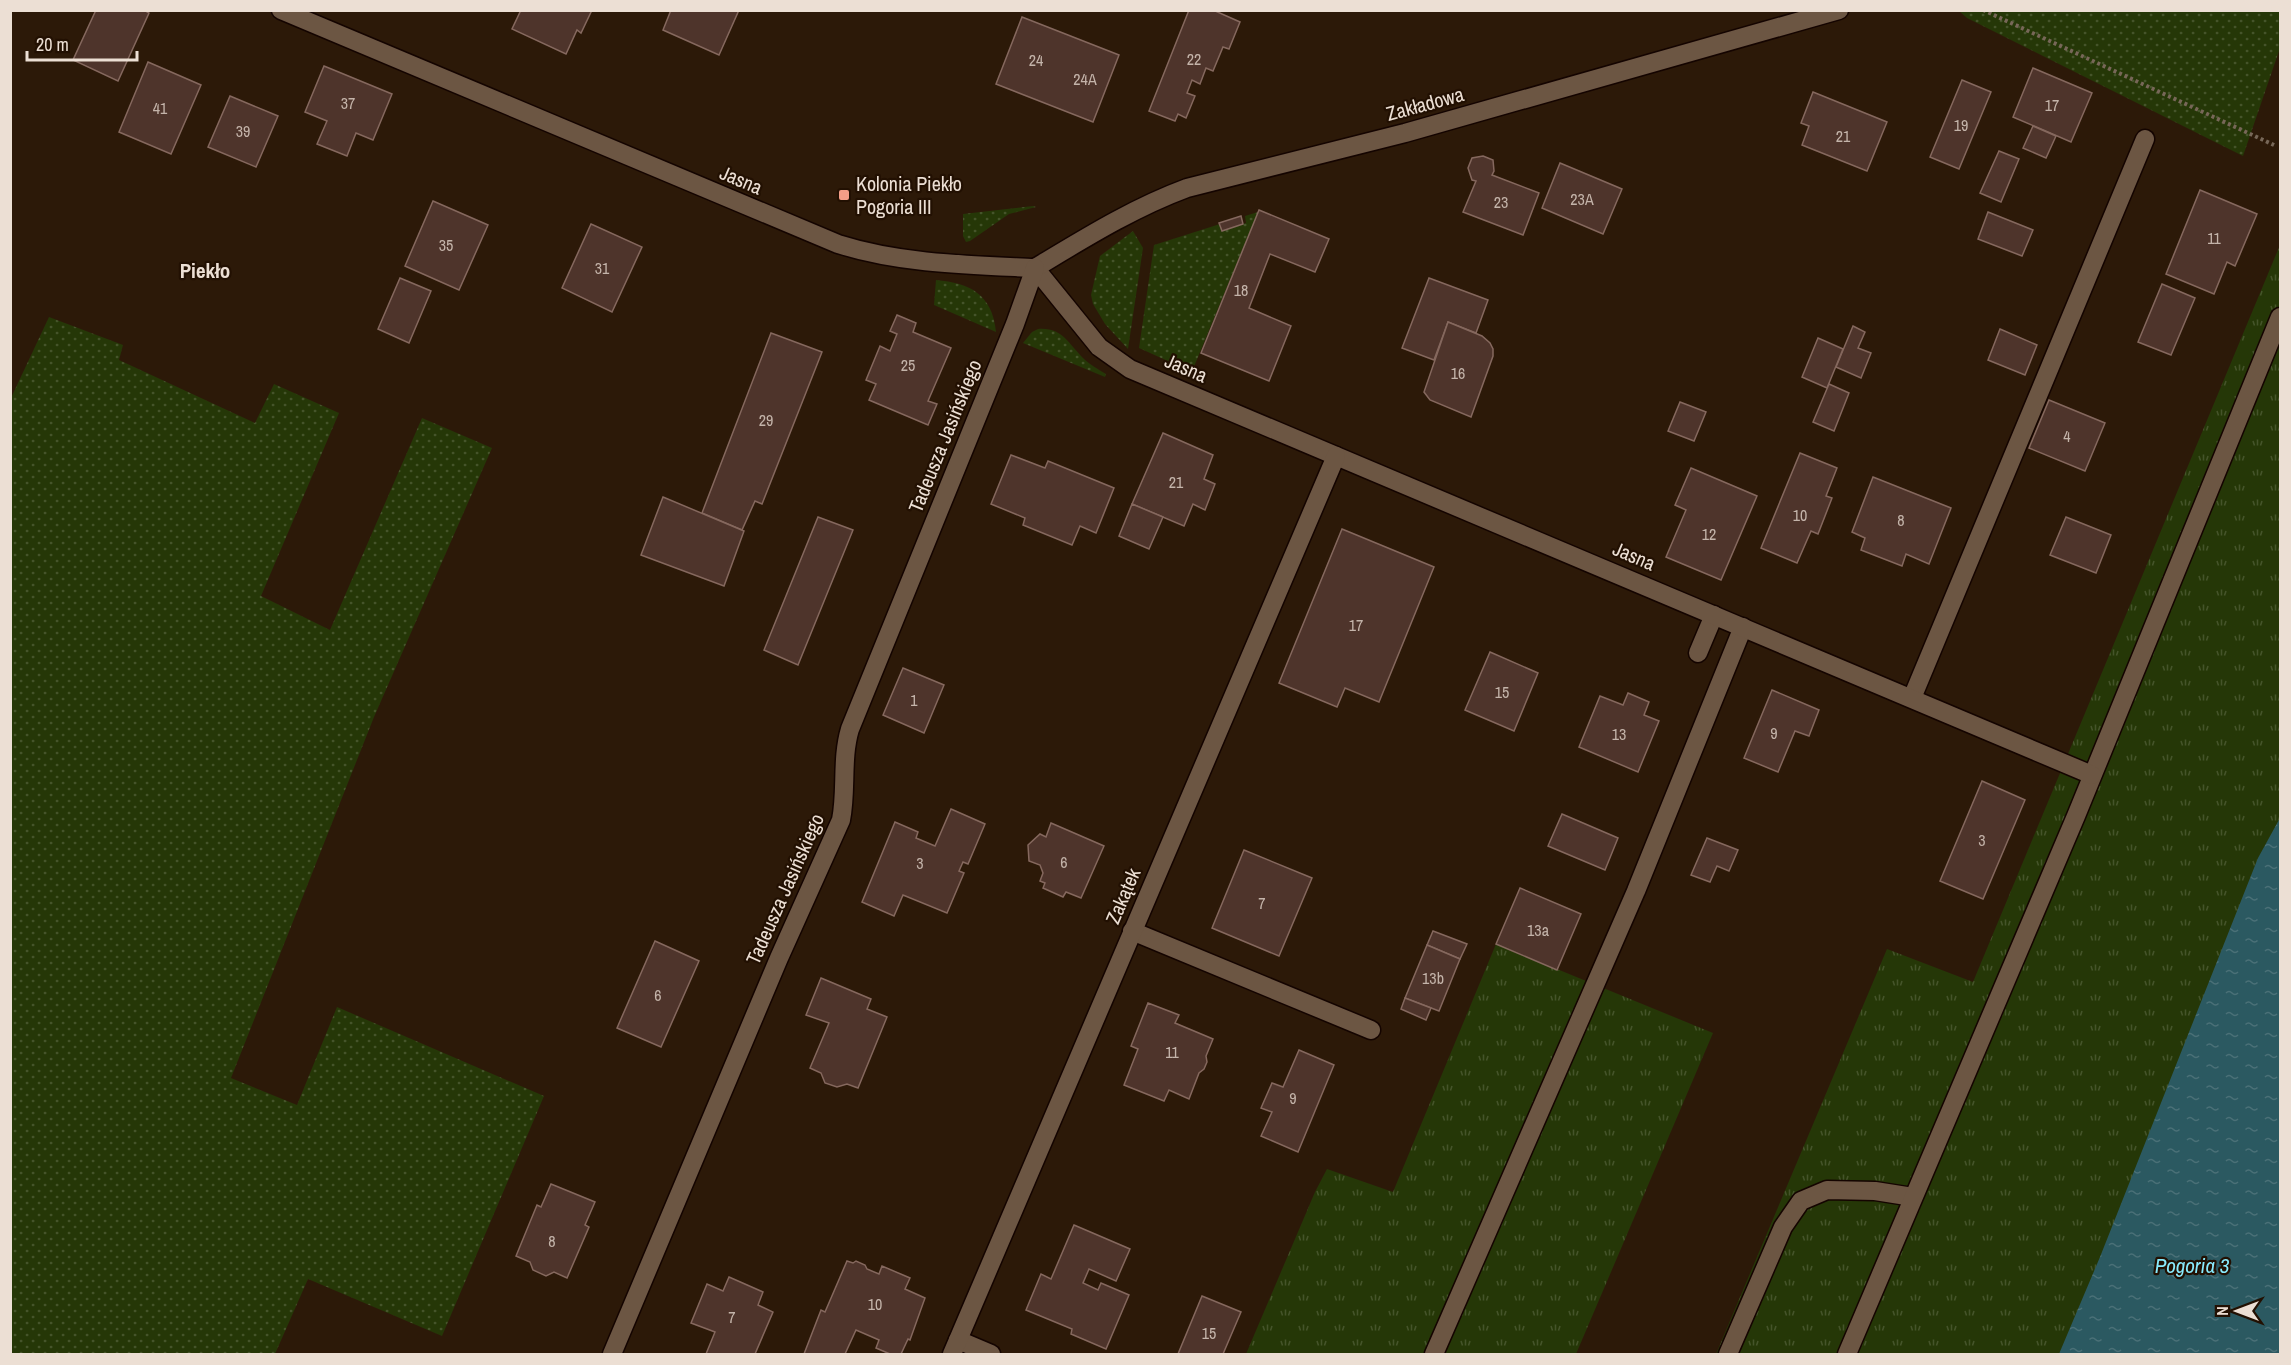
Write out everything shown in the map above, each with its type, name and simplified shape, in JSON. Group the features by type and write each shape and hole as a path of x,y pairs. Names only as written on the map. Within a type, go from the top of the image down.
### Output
{"street":[{"name":"Jasna","path":"281,10 838,244 905,258 1035,268 1099,347 1117,362 2092,775"},
{"name":"Zakładowa","path":"1035,268 1118,218 1187,188 1405,133 1839,10"},
{"path":"1912,699 2145,139"},
{"name":"Tadeusza Jasińskiego","path":"612,1354 779,958 841,820 845,797 844,757 850,729 1016,324 1035,268"},
{"path":"1847,1354 2092,775 2280,317"},
{"name":"Zakątek","path":"955,1347 1336,456"},
{"path":"1698,653 1714,615"},
{"path":"1434,1354 1636,891 1743,627"},
{"path":"1132,931 1371,1030"},
{"path":"1728,1354 1783,1227 1801,1201 1827,1190 1875,1191 1913,1197"},
{"path":"955,1347 991,1354"}],"path":[{"path":"1983,10 2274,145"}],"green space":[{"path":"1959,11 2280,11 2280,48 2243,156 1967,18"},
{"path":"1036,207 1009,214 970,241 966,242 963,236 963,214"},
{"path":"1258,212 1193,369 1190,371 1139,348 1154,245 1220,224 1222,231 1246,223 1245,216"},
{"path":"1133,231 1143,248 1128,349 1105,324 1093,304 1091,295 1100,256"},
{"path":"2280,245 2280,1354 1716,1354 1887,949 1973,982"},
{"path":"936,280 959,284 977,293 990,308 996,332 934,305"},
{"path":"49,317 123,345 119,360 255,423 274,384 339,413 261,596 330,630 422,418 492,448 374,717 231,1078 297,1105 337,1007 544,1096 442,1336 308,1279 275,1354 11,1354 10,400"},
{"path":"1038,329 1059,333 1094,367 1106,374 1105,377 1023,343 1032,332"},
{"path":"1496,944 1713,1033 1576,1354 1246,1354 1327,1169 1393,1192"}],"water":[{"name":"Pogoria 3","path":"2280,818 2280,1354 2059,1354 2100,1257 2258,858"}],"building":[{"path":"96,10 144,10 149,13 118,81 73,60"},
{"path":"521,10 592,10 581,33 577,30 566,54 512,29"},
{"path":"671,10 739,10 719,55 663,30"},
{"path":"1189,10 1213,10 1240,22 1229,49 1223,47 1213,71 1206,68 1200,84 1192,80 1187,93 1195,96 1186,118 1178,114 1175,121 1149,111"},
{"path":"1022,17 1119,55 1093,122 996,84"},
{"path":"148,62 201,85 171,154 119,132"},
{"path":"324,66 392,94 373,140 356,133 347,156 317,144 327,121 305,112"},
{"path":"2033,68 2092,93 2071,142 2013,117"},
{"path":"1962,80 1991,92 1959,169 1930,157"},
{"path":"1813,92 1887,122 1867,171 1802,145 1809,126 1801,123"},
{"path":"230,96 278,116 256,167 208,147"},
{"path":"2033,126 2056,136 2046,158 2023,148"},
{"path":"1999,151 2019,159 2001,202 1980,193"},
{"path":"1483,156 1493,160 1492,175 1539,193 1523,235 1463,212 1476,181 1472,180 1468,168 1472,158"},
{"path":"1560,163 1622,189 1603,234 1542,208"},
{"path":"2200,190 2257,214 2235,266 2227,262 2214,294 2166,274"},
{"path":"433,201 488,225 459,290 405,266"},
{"path":"1259,210 1329,239 1315,272 1270,254 1249,308 1291,326 1269,381 1201,353"},
{"path":"1988,212 2033,230 2022,256 1978,239"},
{"path":"1241,216 1243,224 1222,231 1219,223"},
{"path":"591,224 642,247 612,312 562,288"},
{"path":"400,278 431,291 409,343 378,329"},
{"path":"1429,278 1488,300 1476,333 1448,322 1434,360 1402,348"},
{"path":"2162,284 2195,298 2171,355 2138,342"},
{"path":"897,315 916,323 913,332 951,348 928,401 937,404 928,425 869,400 876,384 866,380 880,346 890,351 897,334 890,331"},
{"path":"1448,322 1482,336 1493,349 1493,356 1471,417 1430,400 1424,392"},
{"path":"1853,326 1865,332 1858,348 1871,353 1861,378 1836,367"},
{"path":"2000,329 2037,345 2025,375 1988,360"},
{"path":"771,333 822,352 762,504 755,501 742,530 702,513"},
{"path":"1818,338 1843,349 1827,388 1802,377"},
{"path":"1829,384 1849,393 1834,431 1813,422"},
{"path":"2049,400 2105,423 2085,471 2029,448"},
{"path":"1680,402 1706,412 1694,441 1668,431"},
{"path":"1163,433 1213,455 1204,479 1215,484 1205,510 1193,504 1184,526 1132,504"},
{"path":"1800,453 1837,468 1826,496 1832,498 1818,534 1811,531 1797,563 1761,548"},
{"path":"1011,455 1045,468 1048,461 1114,488 1096,533 1080,526 1072,545 1023,525 1025,518 991,504"},
{"path":"1691,468 1757,496 1721,580 1666,557 1686,510 1675,505"},
{"path":"1873,477 1951,508 1929,564 1906,554 1902,566 1861,550 1865,538 1852,532"},
{"path":"663,497 744,531 724,586 641,555"},
{"path":"1132,504 1163,517 1149,549 1119,536"},
{"path":"818,517 853,530 798,665 764,650"},
{"path":"2066,517 2111,535 2096,573 2050,555"},
{"path":"1342,529 1434,567 1379,702 1345,688 1337,707 1279,683"},
{"path":"1490,652 1538,673 1514,731 1465,710"},
{"path":"903,668 944,685 924,733 883,715"},
{"path":"1772,690 1819,710 1809,736 1795,731 1778,772 1744,758"},
{"path":"1628,693 1649,702 1644,715 1659,721 1638,772 1579,747 1600,696 1623,705"},
{"path":"1982,781 2025,800 1983,899 1940,881"},
{"path":"951,809 985,824 968,864 963,862 959,871 964,873 947,913 903,895 894,916 862,902 895,822 918,832 916,838 935,846"},
{"path":"1562,814 1618,838 1605,870 1548,846"},
{"path":"1051,823 1104,846 1081,898 1066,892 1063,897 1043,888 1045,883 1040,881 1043,873 1040,865 1029,861 1028,845 1040,834 1046,837"},
{"path":"1707,838 1738,850 1729,871 1717,866 1710,882 1691,875"},
{"path":"1244,850 1312,878 1279,956 1212,928"},
{"path":"1520,888 1581,914 1557,970 1496,944"},
{"path":"1433,931 1467,944 1460,959 1427,945"},
{"path":"655,941 699,961 661,1047 617,1028"},
{"path":"1427,945 1460,959 1439,1011 1405,998"},
{"path":"821,978 871,999 867,1009 887,1017 858,1088 847,1084 837,1087 825,1083 821,1073 810,1068 829,1023 806,1015"},
{"path":"1405,998 1431,1008 1426,1020 1401,1009"},
{"path":"1148,1003 1179,1015 1175,1023 1213,1039 1206,1056 1207,1062 1199,1073 1189,1099 1169,1090 1164,1101 1124,1085 1138,1049 1131,1046"},
{"path":"1299,1050 1334,1065 1298,1152 1261,1136 1272,1112 1261,1108 1272,1083 1283,1087"},
{"path":"551,1184 595,1202 585,1225 589,1227 567,1278 554,1272 546,1276 533,1270 530,1262 516,1256 537,1205 541,1207"},
{"path":"1074,1225 1130,1249 1116,1281 1089,1269 1083,1283 1098,1290 1101,1283 1129,1295 1106,1349 1071,1334 1072,1329 1026,1310 1041,1274 1051,1279"},
{"path":"847,1261 853,1263 856,1261 879,1274 882,1266 910,1278 905,1289 925,1298 910,1340 908,1339 901,1354 890,1354 876,1348 879,1340 856,1330 845,1354 804,1354 821,1310 825,1312"},
{"path":"729,1277 763,1292 758,1305 773,1312 755,1354 706,1354 715,1332 691,1323 707,1284 723,1291"},
{"path":"1202,1296 1241,1312 1223,1354 1178,1354"}],"place":[{"name":"Kolonia Piekło Pogoria III","path":"844,195"}],"district":[{"name":"Piekło","path":"205,271"}]}
